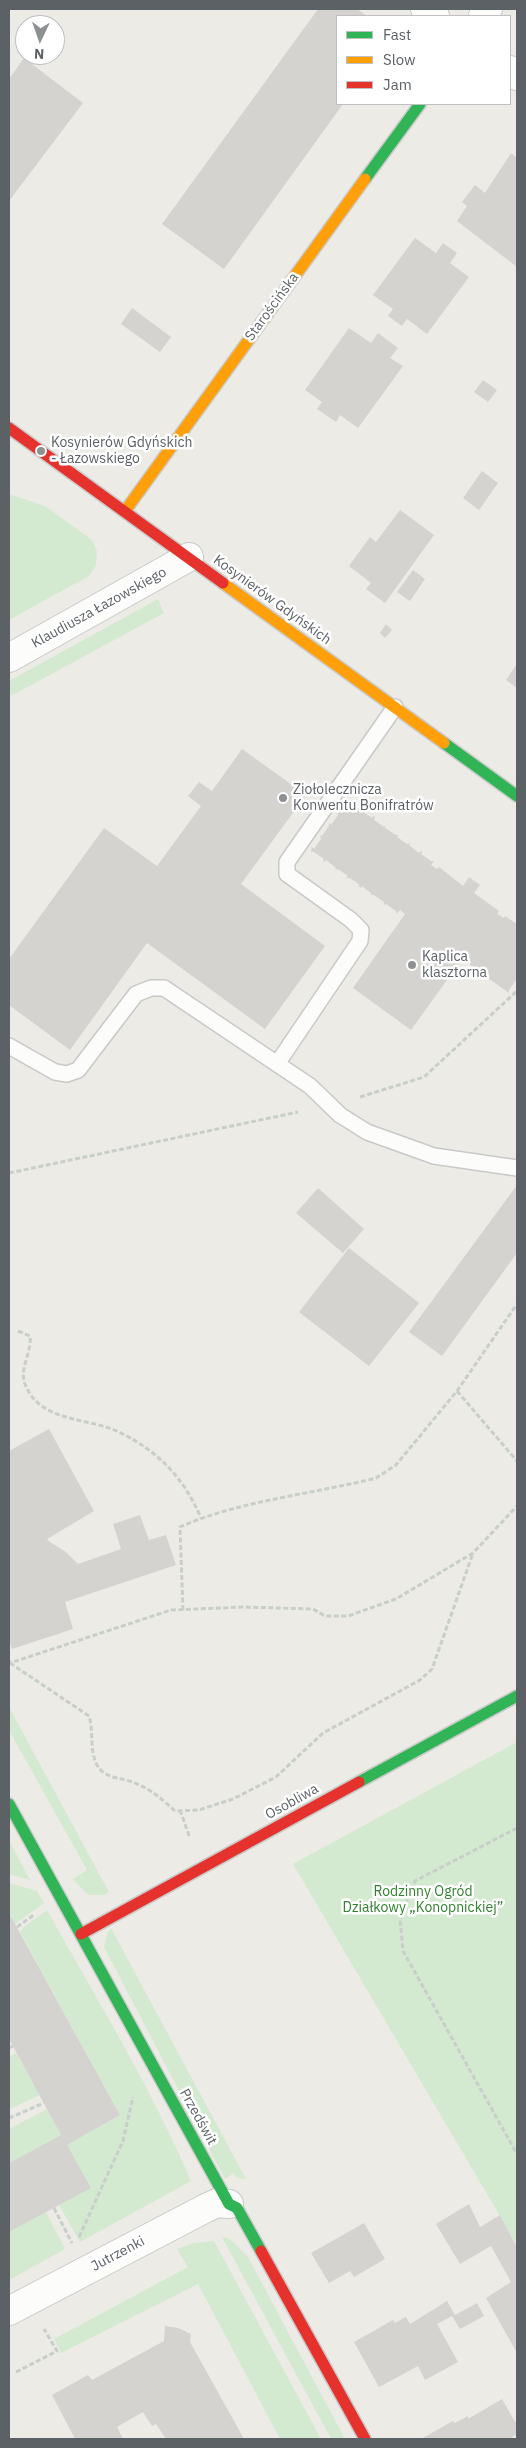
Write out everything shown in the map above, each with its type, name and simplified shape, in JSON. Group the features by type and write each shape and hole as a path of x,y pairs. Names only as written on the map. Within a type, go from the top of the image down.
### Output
{"street":[{"name":"Starościńska","path":"125,511 419,105"},
{"name":"Kosynierów Gdyńskich","path":"9,428 517,796"},
{"name":"Klaudiusza Łazowskiego","path":"9,658 189,557"},
{"name":"Osobliwa","path":"82,1934 517,1696"},
{"name":"Przedświt","path":"9,1804 229,2204 238,2208 364,2439"},
{"name":"Jutrzenki","path":"9,2311 206,2208 217,2203 229,2204"}],"lane":[{"path":"277,1064 360,941 361,936 361,930 351,920 287,874 287,862 395,708"},
{"path":"9,1046 55,1072 67,1074 78,1070 136,994 151,988 164,988 310,1086 340,1115 366,1132 434,1156 517,1168"}],"path":[{"path":"9,1173 330,1106 424,1077 517,991"},
{"path":"183,1610 180,1527 201,1518 376,1478 396,1465 457,1391 517,1304"},
{"path":"18,1331 30,1336 31,1344 23,1376 25,1384 38,1403 60,1416 98,1424 118,1432 147,1448 171,1467 192,1496 201,1518"},
{"path":"457,1391 517,1461"},
{"path":"10,1661 172,1610 245,1607 313,1609 325,1616 348,1616 396,1599 473,1553 517,1506"},
{"path":"10,1661 89,1716 93,1728 92,1747 97,1766 112,1778 136,1783 156,1795 175,1811 199,1810 234,1799 276,1777 323,1733 420,1680 432,1669 473,1553"},
{"path":"180,1810 193,1846"},
{"path":"517,1828 415,1881 400,1919 403,1950 517,2154"},
{"path":"54,2208 74,2248 123,2142 135,2087"},
{"path":"9,2118 44,2103"}],"green space":[{"path":"9,494 45,506 92,540 97,551 96,565 89,576 9,620"},
{"path":"158,599 164,613 11,696 9,681"},
{"path":"9,1707 109,1892 103,1895 88,1895 73,1879 87,1870 9,1730"},
{"name":"Rodzinny Ogród Działkowy „Konopnickiej”","path":"517,1742 517,2245 293,1864"},
{"path":"9,1840 30,1880 9,1874"},
{"path":"9,1883 37,1891 44,1903 15,1924 9,1913"},
{"path":"47,1910 141,2077 191,2181 80,2242 59,2205 67,2145 120,2115 20,1932"},
{"path":"111,1928 246,2179 237,2178 234,2173 225,2179 104,1947 107,1934"},
{"path":"16,2053 40,2095 10,2109 9,2057"},
{"path":"47,2109 61,2135 9,2163 9,2129"},
{"path":"46,2212 65,2249 9,2280 9,2232"},
{"path":"222,2237 230,2239 248,2257 345,2439 331,2439"},
{"path":"214,2241 321,2439 280,2439 198,2284 61,2353 54,2339 188,2267 177,2249 194,2243"}],"building":[{"path":"318,9 357,9 366,15 336,15 336,105 342,105 224,269 162,224"},
{"path":"19,65 33,65 83,103 9,201 9,79"},
{"path":"511,153 517,158 517,267 457,221 467,206 462,202 475,185 485,193"},
{"path":"415,238 436,253 443,243 457,253 450,263 469,277 427,334 407,319 402,326 388,316 393,309 373,295"},
{"path":"132,308 171,337 160,352 121,324"},
{"path":"349,328 371,343 378,333 398,348 390,358 403,366 358,428 340,415 336,422 317,409 322,402 305,390"},
{"path":"483,380 497,390 488,402 474,392"},
{"path":"482,471 498,483 479,510 463,498"},
{"path":"400,510 434,535 385,603 366,589 371,583 349,566 370,537 376,542"},
{"path":"413,570 425,579 410,601 397,592"},
{"path":"386,624 392,630 385,638 380,633"},
{"path":"517,664 517,688 506,680"},
{"path":"242,749 306,795 241,884 325,946 265,1029 147,943 70,1050 9,1005 9,959 104,828 157,866 201,806 188,796 199,782 212,791"},
{"path":"350,799 350,802 363,809 362,811 372,818 373,816 375,817 374,820 384,827 385,825 385,828 396,835 399,835 397,837 407,844 410,843 409,845 419,853 421,851 421,854 434,861 431,865 437,869 439,867 463,886 469,877 480,885 474,893 499,911 497,914 504,918 505,916 517,924 517,981 509,990 509,993 470,965 471,962 465,958 462,959 411,1030 353,988 405,914 400,910 396,914 396,911 386,904 384,905 384,902 374,895 370,895 372,894 362,886 361,888 358,886 360,885 350,878 346,878 348,876 338,869 335,870 336,868 326,860 325,862 323,861 324,859 311,852 312,847 314,849 321,839 320,835 322,836 329,823 331,825 338,815 337,812 339,813 346,803 344,802"},
{"path":"517,1185 517,1253 442,1356 409,1332"},
{"path":"318,1188 364,1229 343,1253 296,1213"},
{"path":"349,1248 419,1303 369,1366 299,1312"},
{"path":"49,1429 94,1511 47,1539 66,1552 78,1564 121,1549 113,1524 140,1515 149,1540 166,1535 176,1565 65,1602 73,1629 12,1649 9,1640 9,1451"},
{"path":"9,1913 120,2115 67,2145 91,2188 9,2232 9,2163 61,2135 9,2039"},
{"path":"469,2204 480,2227 500,2215 517,2247 517,2353 486,2298 511,2282 491,2246 460,2264 436,2224"},
{"path":"364,2223 385,2259 354,2277 350,2271 329,2283 311,2253"},
{"path":"447,2301 455,2315 477,2303 484,2316 460,2329 452,2316 437,2324 458,2362 425,2380 418,2366 379,2387 354,2342 393,2320 395,2323 406,2317 410,2324"},
{"path":"165,2326 178,2328 191,2334 190,2342 244,2439 166,2439 156,2424 152,2426 143,2412 117,2427 123,2439 75,2439 52,2395 88,2375 92,2380 164,2341"},
{"path":"502,2399 515,2422 517,2421 517,2434 509,2439 421,2439 453,2421 455,2423 468,2416 468,2419"}],"traffic: fast":[{"path":"365,179 419,105"},
{"path":"444,743 517,796"},
{"path":"359,1782 517,1696"},
{"path":"9,1804 229,2204 237,2208 261,2251"}],"traffic: slow":[{"path":"125,511 365,179"},
{"path":"223,583 444,743"}],"traffic: jam":[{"path":"9,428 223,583"},
{"path":"81,1934 359,1782"},
{"path":"261,2251 365,2439"}],"place":[{"name":"Kosynierów Gdyńskich - Łazowskiego","path":"41,451"},
{"name":"Ziołolecznicza Konwentu Bonifratrów","path":"283,798"},
{"name":"Kaplica klasztorna","path":"412,965"}]}
